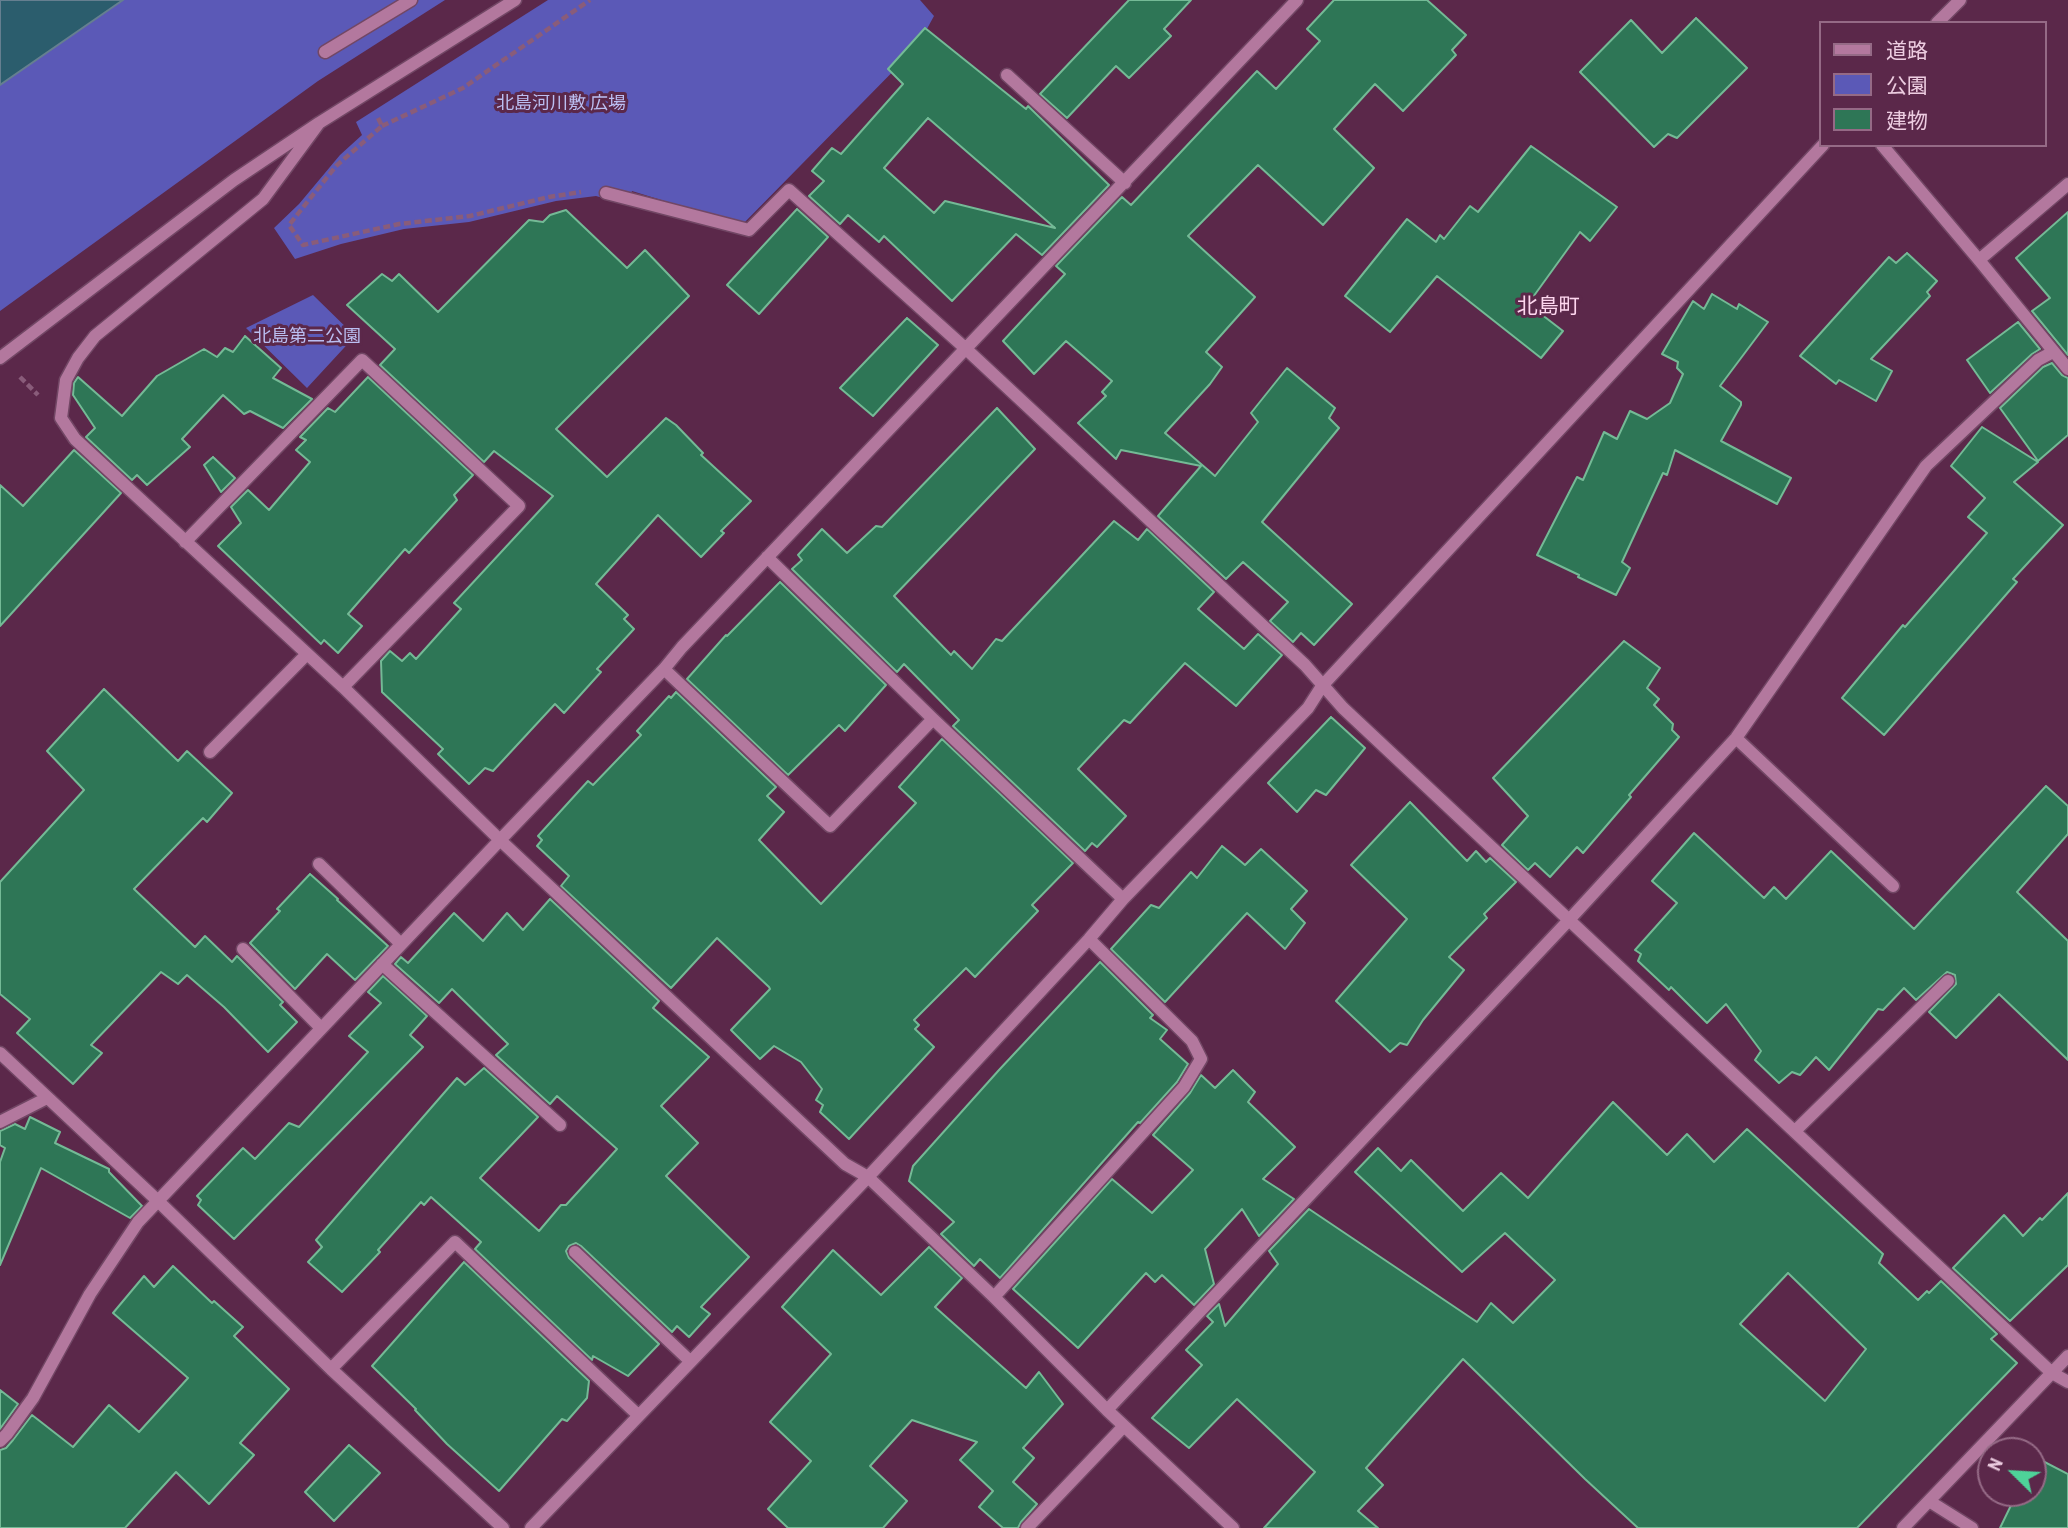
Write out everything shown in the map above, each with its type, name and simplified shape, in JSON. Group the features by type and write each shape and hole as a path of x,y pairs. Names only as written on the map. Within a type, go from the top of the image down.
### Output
{"street":[{"path":"325,52 411,0"},
{"path":"1,358 234,180 319,122 515,0"},
{"path":"0,1441 33,1398 90,1294 138,1222 1297,0"},
{"path":"1939,21 1959,0"},
{"path":"1007,75 1125,183"},
{"path":"319,122 263,199 95,336 66,380 61,418 75,439 343,687 500,840 845,1164 868,1177 1107,1410 1233,1528"},
{"path":"531,1528 868,1177 1123,899 1308,708 1322,686 1821,147"},
{"path":"1884,147 2068,369"},
{"path":"1979,260 2068,184"},
{"path":"606,193 749,230 789,190 965,348 1295,655 1343,708 2052,1373 2068,1382"},
{"path":"1107,1410 1569,920 1736,738 1926,466 2039,360 2053,352"},
{"path":"185,542 362,360 519,506 343,687"},
{"path":"767,557 1123,899"},
{"path":"210,752 307,654"},
{"path":"664,669 830,826 933,719"},
{"path":"1736,738 1893,886"},
{"path":"319,864 401,944"},
{"path":"994,1297 1184,1087 1201,1059 1192,1041 1089,939"},
{"path":"243,949 321,1028"},
{"path":"382,964 560,1125"},
{"path":"1795,1131 1948,981"},
{"path":"0,1054 158,1201 331,1369 503,1528"},
{"path":"0,1122 47,1098"},
{"path":"331,1369 455,1242 638,1415"},
{"path":"575,1252 690,1361"},
{"path":"1903,1528 2068,1356"},
{"path":"1027,1528 1124,1426"},
{"path":"1929,1501 1972,1528"}],"path":[{"path":"590,0 463,88 382,126 336,166 289,225 303,245 399,224 470,216 548,197 589,191 606,193"},
{"path":"367,93 382,126"},
{"path":"1,358 61,418"}],"green space":[{"path":"123,0 445,0 318,81 0,311 0,85"},
{"name":"北島河川敷 広場","path":"548,0 920,0 934,16 917,47 742,225 632,191 627,205 596,196 556,201 469,222 404,229 341,244 295,259 274,228 299,204 340,155 362,135 356,122"},
{"name":"北島第二公園","path":"313,295 355,336 307,388 246,328"}],"water":[{"path":"0,0 123,0 0,85"}],"building":[{"path":"1129,0 1191,0 1164,29 1171,36 1129,78 1116,66 1067,118 1040,94"},
{"path":"1334,0 1427,0 1466,35 1452,50 1456,55 1403,111 1375,84 1334,129 1374,168 1323,225 1258,165 1188,236 1255,297 1206,352 1222,367 1165,433 1215,476 1258,422 1251,413 1287,368 1335,408 1329,418 1339,428 1262,522 1352,604 1314,645 1301,633 1293,642 1270,621 1288,602 1243,562 1226,579 1158,516 1201,466 1121,450 1116,459 1078,423 1106,396 1102,392 1112,381 1066,341 1034,374 1003,341 1065,274 1056,266 1122,197 1131,205 1257,71 1276,89 1320,41 1307,29"},
{"path":"1696,18 1747,68 1677,138 1668,134 1654,147 1580,72 1631,20 1662,53"},
{"path":"925,28 1026,109 1028,106 1109,185 1042,255 1016,234 952,301 884,236 879,242 848,215 840,224 809,196 824,181 812,171 832,148 841,154 903,84 888,69","holes":["928,118 1055,228 945,201 934,213 884,168"]},
{"path":"1531,146 1617,207 1590,241 1580,232 1528,304 1563,331 1541,358 1437,276 1390,332 1345,296 1407,219 1436,242 1440,235 1444,239 1470,206 1478,212"},
{"path":"797,209 828,237 759,314 727,285"},
{"path":"566,210 627,268 645,250 689,296 556,429 607,477 666,418 751,501 721,531 724,533 701,557 658,515 596,584 628,615 624,619 634,629 597,669 601,672 564,713 555,704 493,771 485,768 469,784 438,754 443,749 382,692 381,661 390,651 402,661 410,653 416,659 461,609 454,603 553,496 494,451 484,462 380,365 395,349 347,305 382,274 392,281 399,274 438,312 529,220 543,222 550,215"},
{"path":"2068,212 2068,355 2032,311 2050,298 2016,258"},
{"path":"1907,253 1937,281 1927,292 1930,296 1871,359 1892,371 1876,401 1839,380 1836,384 1800,356 1889,257 1896,263"},
{"path":"1712,294 1737,309 1739,304 1768,322 1720,386 1741,402 1721,441 1791,478 1777,504 1675,450 1667,475 1663,473 1622,562 1630,568 1616,595 1537,555 1577,477 1583,480 1604,432 1617,439 1630,411 1647,419 1670,403 1683,374 1677,368 1678,362 1662,354 1693,301 1704,309"},
{"path":"907,318 938,345 873,416 840,388"},
{"path":"2018,322 2040,349 1990,393 1967,360"},
{"path":"245,336 281,368 273,378 312,399 283,428 250,411 244,414 223,395 182,439 190,447 147,485 137,475 132,480 86,437 95,428 73,395 74,383 78,377 122,416 157,376 204,349 217,357 225,348 233,352"},
{"path":"2052,363 2068,378 2068,435 2038,461 2000,408 2043,367"},
{"path":"368,377 473,475 454,495 457,500 409,553 405,549 348,614 362,626 338,653 324,640 321,644 218,546 241,523 231,507 248,490 269,510 310,462 296,450 306,440 300,437 328,408 335,412"},
{"path":"997,408 1035,449 894,596 951,655 954,651 972,669 996,639 1002,641 1114,521 1138,540 1147,529 1214,592 1198,609 1244,649 1258,634 1282,655 1236,706 1185,663 1130,723 1124,720 1078,769 1126,816 1097,847 1092,843 1085,851 953,726 959,720 904,664 897,672 792,569 802,560 798,555 822,529 847,553 876,526 882,527"},
{"path":"1982,427 2038,462 2014,482 2063,525 2013,579 2017,582 1884,735 1842,698 1903,625 1905,627 1987,533 1968,517 1985,498 1951,466"},
{"path":"74,450 121,493 0,626 0,485 23,506"},
{"path":"213,457 235,478 221,492 204,465"},
{"path":"780,582 886,685 845,731 839,725 788,775 687,679 726,635"},
{"path":"1624,641 1660,668 1647,688 1659,699 1654,705 1673,724 1672,730 1679,737 1583,853 1577,847 1550,877 1535,863 1528,870 1502,845 1528,816 1493,778"},
{"path":"104,689 178,761 187,751 232,793 207,822 203,818 134,889 195,947 205,936 232,962 237,956 283,1002 280,1005 297,1022 268,1052 224,1007 187,975 178,984 161,972 91,1045 102,1053 73,1084 17,1033 30,1019 0,994 0,882 84,790 47,751"},
{"path":"676,692 776,787 767,796 784,812 759,840 821,904 916,803 899,787 942,739 1073,863 1032,905 1038,911 975,977 966,968 914,1020 919,1025 915,1029 934,1047 849,1139 820,1112 823,1105 816,1100 822,1089 801,1062 774,1046 760,1059 731,1030 770,989 717,938 671,988 561,886 569,876 537,846 542,840 538,836 588,781 593,785 641,735 637,731 669,696 671,698"},
{"path":"1331,717 1365,748 1326,795 1316,790 1297,812 1268,783"},
{"path":"2046,786 2068,806 2068,834 2017,892 2068,941 2068,1060 1999,994 1956,1038 1929,1012 1956,984 1955,975 1947,972 1916,1000 1904,988 1883,1010 1878,1009 1829,1070 1816,1057 1800,1075 1792,1072 1779,1083 1755,1060 1761,1051 1726,1004 1707,1023 1671,987 1669,990 1638,961 1641,954 1635,950 1677,903 1652,881 1694,833 1764,898 1774,887 1786,899 1831,851 1914,929"},
{"path":"1410,802 1467,861 1476,851 1486,862 1490,858 1516,882 1484,914 1487,918 1449,957 1464,970 1423,1020 1407,1045 1400,1043 1390,1052 1336,1001 1407,919 1351,865"},
{"path":"1222,846 1245,865 1261,849 1307,891 1291,909 1305,923 1285,949 1247,913 1165,1002 1111,949 1151,905 1159,908 1191,872 1197,878"},
{"path":"310,874 388,946 355,980 327,954 295,989 250,943"},
{"path":"550,899 659,1001 653,1008 709,1057 661,1106 698,1143 666,1176 749,1257 701,1307 710,1314 689,1337 677,1326 672,1332 581,1246 576,1243 569,1246 566,1251 569,1258 659,1344 628,1376 593,1356 592,1360 475,1249 481,1242 431,1197 424,1205 421,1202 378,1250 380,1252 342,1292 308,1262 322,1247 316,1240 457,1078 465,1085 484,1068 538,1117 480,1178 539,1231 617,1149 557,1096 550,1104 496,1055 508,1044 452,989 439,1003 395,964 401,957 408,963 454,913 483,941 507,913 523,930"},
{"path":"1100,962 1153,1015 1150,1018 1167,1030 1160,1039 1188,1064 1177,1082 1140,1123 1138,1122 1000,1278 980,1259 974,1266 941,1234 954,1222 909,1181 913,1166"},
{"path":"383,976 427,1016 410,1035 423,1047 234,1239 198,1205 201,1200 197,1196 243,1148 255,1159 289,1123 299,1127 368,1052 349,1036 381,1003 368,992"},
{"path":"1233,1070 1255,1092 1248,1102 1295,1147 1263,1179 1294,1199 1259,1236 1242,1209 1205,1249 1214,1284 1194,1305 1162,1275 1155,1282 1146,1273 1078,1348 1013,1289 1112,1179 1152,1213 1193,1170 1153,1135 1190,1093 1201,1075 1215,1088"},
{"path":"1613,1102 1667,1155 1687,1134 1714,1162 1747,1129 1883,1254 1879,1263 1918,1300 1941,1281 1997,1334 1991,1339 2017,1363 1857,1528 1638,1528 1463,1359 1366,1468 1383,1485 1358,1511 1378,1528 1264,1528 1315,1472 1237,1399 1189,1448 1152,1418 1202,1365 1186,1350 1213,1322 1207,1316 1219,1304 1225,1326 1278,1264 1269,1251 1309,1209 1477,1322 1491,1303 1513,1323 1555,1280 1505,1233 1462,1272 1355,1172 1378,1148 1401,1171 1411,1160 1463,1211 1501,1173 1528,1198","holes":["1788,1273 1866,1349 1825,1401 1740,1324"]},
{"path":"30,1117 60,1132 55,1143 109,1169 142,1206 130,1218 41,1168 0,1265 0,1162 5,1148 0,1145 0,1131 15,1124 25,1129"},
{"path":"2068,1193 2068,1265 2010,1321 1953,1268 2004,1215 2023,1236"},
{"path":"929,1247 962,1278 935,1307 1026,1388 1039,1372 1063,1404 1023,1448 1034,1458 1013,1482 1037,1504 1018,1528 1003,1528 979,1507 993,1491 960,1460 977,1442 912,1420 870,1466 907,1501 883,1528 788,1528 768,1509 811,1461 770,1422 831,1354 782,1307 833,1250 881,1295"},
{"path":"464,1262 589,1381 587,1398 567,1421 562,1419 499,1491 447,1444 372,1366"},
{"path":"173,1266 212,1303 214,1301 243,1327 234,1336 289,1389 240,1443 254,1455 209,1504 176,1472 125,1528 0,1528 0,1450 6,1448 32,1415 73,1447 109,1405 139,1432 188,1378 113,1313 144,1276 154,1287"},
{"path":"0,1390 18,1404 0,1429"},
{"path":"349,1445 380,1473 334,1521 305,1492"},
{"path":"2047,1463 2068,1474 2068,1528 2000,1528 2010,1507 2047,1507"}],"district":[{"name":"北島町","path":"1548,307"}]}
